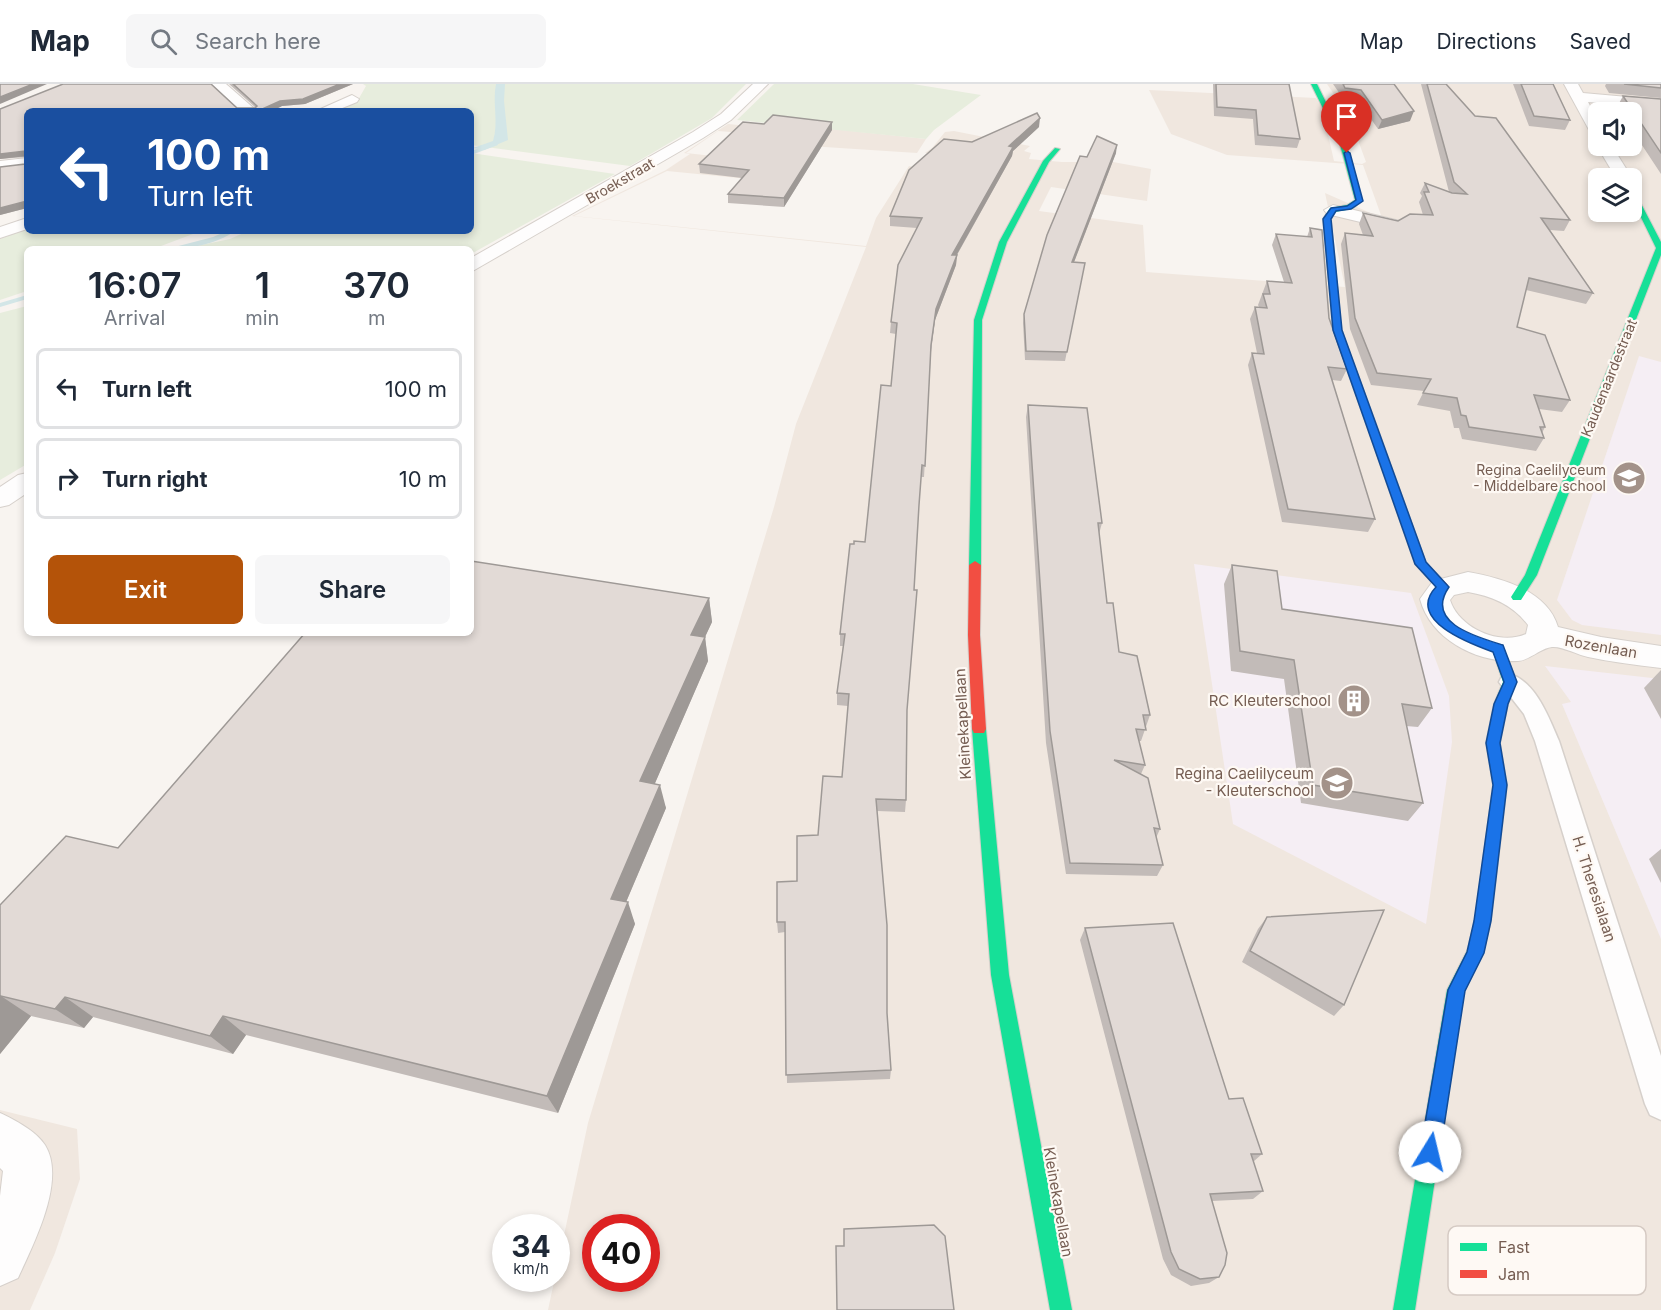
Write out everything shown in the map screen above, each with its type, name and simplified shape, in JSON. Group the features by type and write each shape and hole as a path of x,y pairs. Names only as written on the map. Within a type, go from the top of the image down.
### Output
{"street":[{"path":"218,84 246,108"},
{"name":"Broekstraat","path":"474,264 698,135 726,117 761,84"},
{"path":"1314,84 1335,120 1353,170 1359,201 1349,207 1334,210 1327,219 1338,330 1421,564 1443,587"},
{"path":"1574,91 1661,104"},
{"path":"1574,91 1588,116"},
{"path":"330,108 352,99"},
{"name":"Kleinekapellaan","path":"1057,149 1046,161 1004,242 978,320 974,635 980,754 1000,975 1061,1310"},
{"path":"0,166 24,163"},
{"path":"1334,210 1394,225"},
{"name":"Kaudenaardestraat","path":"1517,597 1531,575 1661,248 1642,211"},
{"path":"0,233 24,224"},
{"path":"0,499 24,484"},
{"path":"1454,583 1485,585 1517,597 1537,615 1543,625 1540,640 1526,649 1498,649 1465,637 1449,627 1439,615 1434,604 1436,594 1443,587 1454,583"},
{"name":"Rozenlaan","path":"1543,633 1569,643 1661,657"},
{"path":"1404,1310 1456,990 1475,953 1483,921 1500,785 1493,743 1501,704 1510,682 1498,649"},
{"path":"0,1137 28,1161 23,1211 0,1260"}],"lane":[{"name":"H. Theresialaan","path":"1510,682 1534,710 1547,741 1661,1104"}],"shaded area":[{"path":"496,84 505,84 504,101 508,140 484,150 474,148 493,141"},
{"path":"1327,84 1661,84 1661,1310 548,1310 552,1292 570,1292 569,1214 588,1123 774,507 796,424 866,247 572,216 666,170 690,154 684,153 728,124 819,133 823,128 926,139 917,153 809,146 814,139 718,131 686,153 794,165 779,182 667,171 574,216 866,246 876,218 909,166 913,167 928,153 925,153 945,132 954,131 1030,146 1024,151 1031,153 1029,159 1081,162 1086,157 1151,169 1147,201 1051,187 1039,211 1143,225 1146,272 1345,287 1325,193 1382,218 1363,165 1227,155 1171,134 1149,90 1316,98 1322,108 1334,161 1362,164 1366,162 1351,121 1347,120 1342,106"},
{"name":"Regina Caelilyceum - Middelbare school","path":"1639,356 1661,362 1661,635 1582,625 1572,620 1557,600"},
{"name":"Regina Caelilyceum - Kleuterschool","path":"1194,564 1411,593 1449,696 1452,742 1426,924 1233,824"},
{"path":"1545,666 1661,679 1661,939 1562,704 1571,702"},
{"path":"0,1110 77,1129 80,1179 55,1253 30,1310 0,1310"}],"green space":[{"path":"363,84 746,84 712,118 630,166 474,145 474,108 338,108 358,100 366,86"},
{"path":"774,84 913,84 981,95 934,130 926,139 737,120"},
{"path":"474,153 615,174 474,252 474,246 196,246 230,239 241,234 474,234"},
{"path":"24,230 24,234 193,234 161,246 24,246 24,292 0,300 0,239"},
{"path":"24,307 24,466 0,480 0,313"}],"building":[{"path":"0,84 33,84 0,97"},
{"path":"63,84 211,84 237,108 24,108 24,151 0,154 0,109"},
{"path":"233,84 340,84 303,99 280,101 265,108 255,108 257,106"},
{"path":"1216,84 1289,84 1300,139 1258,135 1256,110 1217,107"},
{"path":"1343,84 1394,84 1414,111 1382,120 1361,90 1345,88"},
{"path":"1427,84 1446,84 1475,116 1496,118 1570,220 1541,218 1593,293 1529,278 1517,327 1545,335 1570,400 1534,395 1545,427 1540,427 1544,438 1469,427 1466,416 1461,415 1457,398 1423,393 1431,379 1377,373 1355,318 1345,233 1373,236 1363,213 1398,221 1410,214 1433,215 1424,192 1429,192 1425,183 1452,193 1467,194 1454,182"},
{"path":"1521,84 1553,84 1570,120 1534,116"},
{"path":"1624,84 1661,84 1661,88"},
{"path":"1623,96 1661,99 1661,153 1642,124 1642,102 1627,102"},
{"path":"1037,113 1040,118 1009,146 1013,147 952,255 957,255 936,309 931,345 925,466 922,465 919,505 914,590 917,590 907,710 906,800 876,799 887,925 887,1013 891,1070 786,1075 785,922 777,922 777,882 797,881 797,836 818,835 823,776 842,777 849,694 837,693 845,634 840,634 850,544 854,544 854,541 865,542 881,385 891,386 897,323 891,322 898,265 922,218 890,216 909,170 944,139 972,142"},
{"path":"773,115 832,122 784,198 728,194 749,170 699,164 743,122 764,124"},
{"path":"1097,136 1117,145 1072,262 1085,263 1067,352 1026,351 1024,314 1047,235 1080,156 1087,157"},
{"path":"24,164 24,202 0,208 0,167"},
{"path":"1310,228 1322,230 1329,318 1347,369 1328,367 1375,519 1288,509 1252,353 1264,354 1255,307 1267,308 1263,294 1270,294 1267,281 1292,283 1276,234 1312,237"},
{"path":"1028,405 1087,408 1102,523 1098,523 1107,603 1113,603 1119,652 1137,656 1150,715 1143,715 1146,730 1136,729 1145,765 1114,760 1148,778 1160,829 1154,828 1163,865 1070,863 1050,731"},
{"path":"474,561 709,598 691,635 705,637 640,781 660,785 611,899 628,902 547,1096 223,1016 210,1036 65,997 55,1009 0,997 0,905 66,836 118,848 302,636 474,636"},
{"name":"RC Kleuterschool","path":"1232,565 1277,571 1282,609 1412,628 1432,708 1402,704 1423,803 1313,785 1294,660 1240,651"},
{"path":"1384,910 1344,1005 1250,951 1267,917"},
{"path":"1173,923 1229,1099 1243,1098 1262,1154 1251,1154 1263,1191 1210,1194 1227,1253 1225,1265 1219,1277 1200,1279 1179,1269 1171,1252 1085,928"},
{"path":"934,1225 945,1236 954,1310 837,1310 836,1246 844,1246 844,1229"}],"waterway":[{"path":"474,152 496,144"},
{"path":"184,246 215,239 226,234"},
{"path":"0,305 24,298"}],"traffic: fast":[{"path":"1314,84 1342,141 1359,201 1349,207 1333,210 1327,219 1337,330 1370,421"},
{"path":"975,565 978,320 1003,242 1046,161 1057,149"},
{"path":"1517,597 1531,575 1660,248 1642,212"},
{"path":"1404,1310 1456,990 1475,953 1483,921 1500,785 1493,743 1501,704 1510,682 1498,649"},
{"path":"979,729 1000,975 1061,1310"}],"traffic: jam":[{"path":"1370,421 1421,564 1443,587"},
{"path":"975,565 974,635 979,729"}],"place":[{"name":"Regina Caelilyceum - Middelbare school","path":"1629,478"},
{"name":"RC Kleuterschool","path":"1354,701"},
{"name":"Regina Caelilyceum - Kleuterschool","path":"1337,783"}],"route":[{"path":"1347,153 1359,201 1355,205 1334,210 1329,213 1327,219 1338,330 1421,564 1443,587 1436,594 1434,604 1439,615 1449,627 1465,637 1498,649 1510,682 1501,704 1493,743 1500,785 1483,921 1467,974 1456,990 1430,1152"}]}
